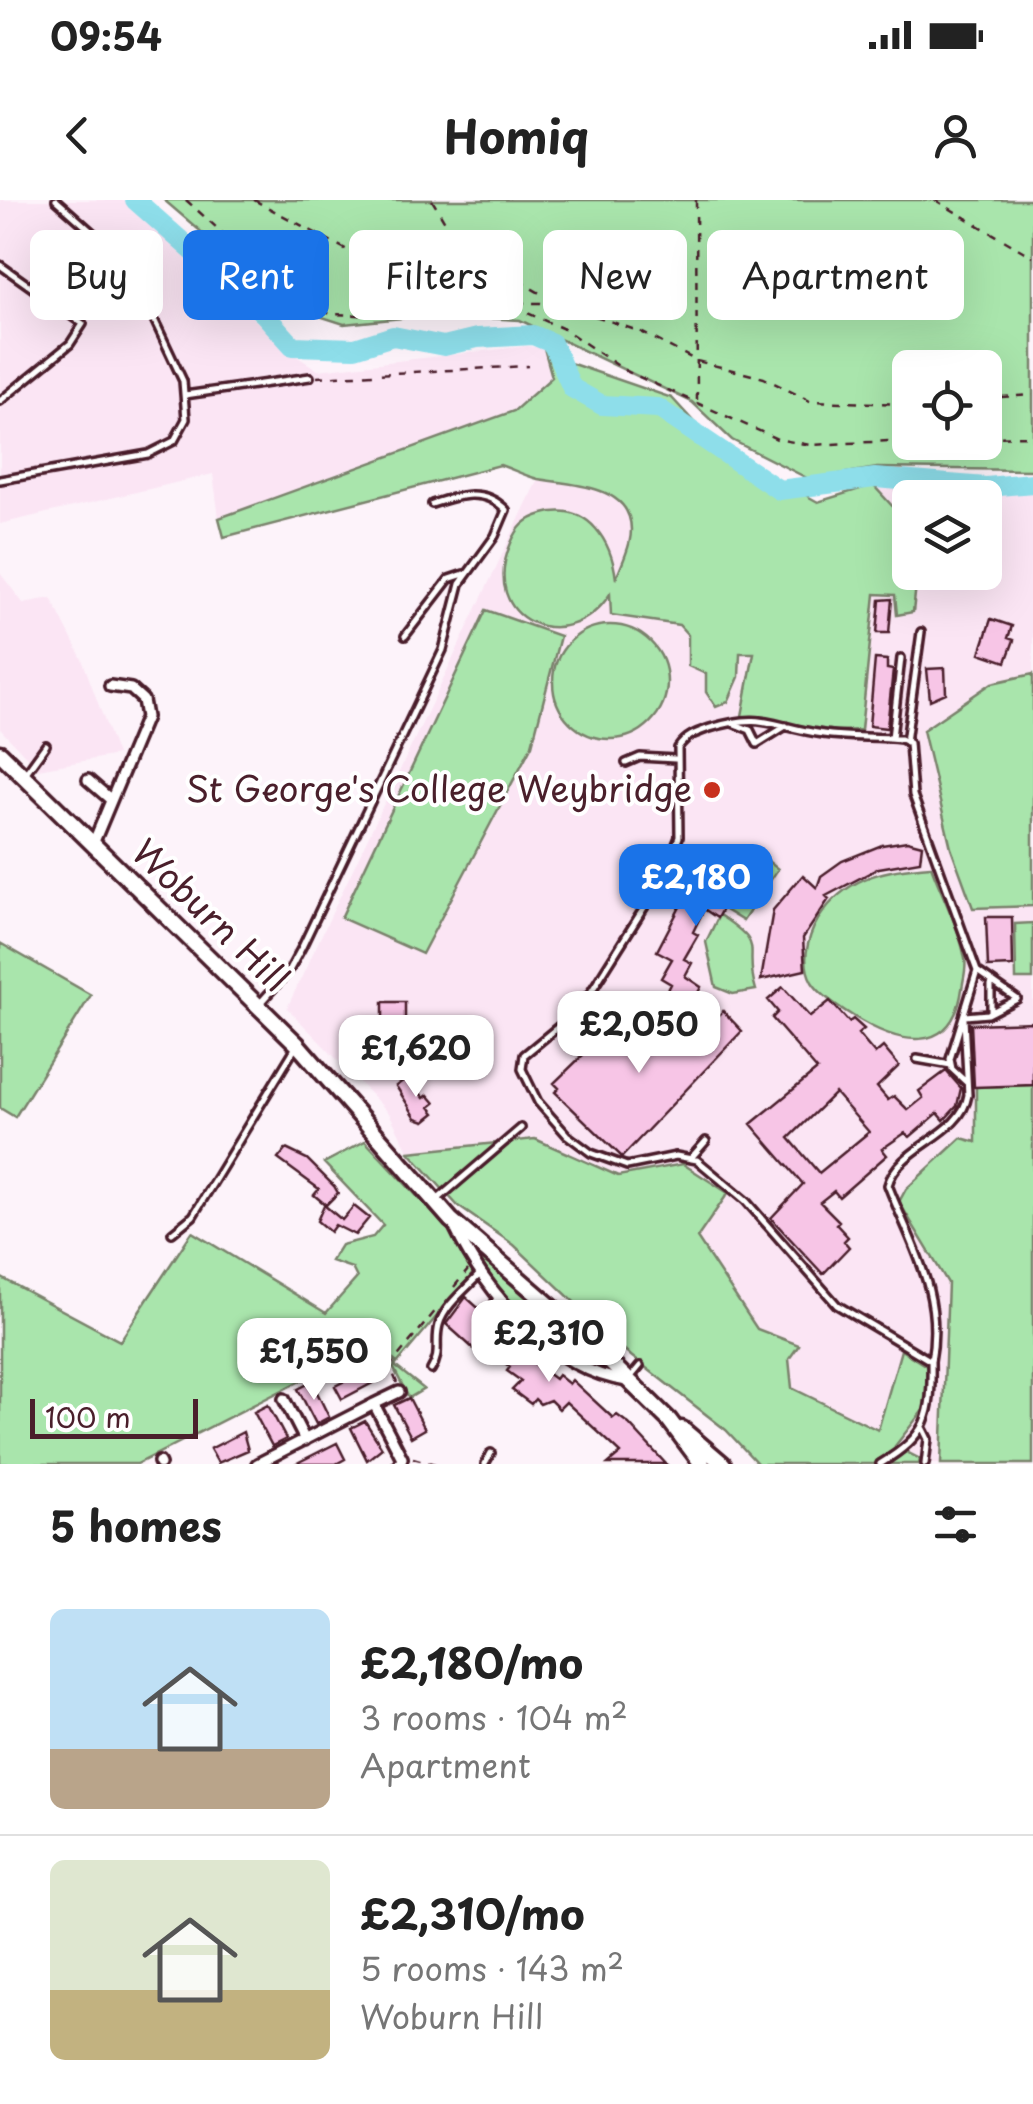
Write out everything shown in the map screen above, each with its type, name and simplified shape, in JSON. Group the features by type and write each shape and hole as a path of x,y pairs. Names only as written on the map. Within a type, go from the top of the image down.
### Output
{"main road":[{"name":"Woburn Hill","path":"0,752 298,1044 451,1220 669,1420 723,1464"},
{"name":"Woburn Hill","path":"669,1420 702,1464"}],"street":[{"path":"92,844 146,717 144,700 130,689 110,686"},
{"path":"88,780 110,799"},
{"name":"Woburn Hill","path":"451,1220 472,1265 498,1296 567,1357 603,1377 629,1381"},
{"path":"257,1464 399,1392"},
{"path":"284,1399 305,1440"},
{"path":"374,1404 400,1462"}],"lane":[{"path":"0,480 137,457 162,448 182,430 186,395 128,264 56,200"},
{"path":"0,265 82,324 70,344 0,401"},
{"path":"186,395 310,377"},
{"path":"259,1005 289,971 302,947 443,650 467,573 495,536 506,510 496,500 465,493 432,504"},
{"path":"406,636 450,579 467,573"},
{"path":"921,632 906,742 914,795 978,971 1018,999 991,1012 964,1018"},
{"path":"892,738 901,658"},
{"path":"906,742 826,735 762,718 730,722 686,738 676,759 679,837 664,876 591,992 569,1018 524,1055 522,1069 556,1126 591,1153 627,1166 676,1156 690,1158 746,1202 837,1305 930,1361"},
{"path":"730,722 750,730 757,744 788,725"},
{"path":"24,776 46,745"},
{"path":"626,763 640,757 676,759"},
{"path":"951,1065 978,971"},
{"path":"990,982 991,1012"},
{"path":"925,1464 928,1440 923,1429 936,1332 931,1287 888,1185 900,1165 960,1115 966,1104 964,1018"},
{"path":"172,1233 193,1216 298,1044"},
{"path":"916,1058 951,1065 967,1083"},
{"path":"435,1202 521,1128"},
{"path":"690,1158 706,1141"},
{"path":"430,1370 440,1356 439,1325 479,1275"},
{"path":"490,1312 498,1296"},
{"path":"629,1381 640,1366"},
{"path":"880,1464 923,1429"},
{"path":"486,1464 491,1452"}],"path":[{"path":"186,200 289,293 330,314 349,315"},
{"path":"254,200 349,250"},
{"path":"432,200 450,230"},
{"path":"696,200 697,403"},
{"path":"935,200 1033,257"},
{"path":"523,311 564,328 626,371 745,428 810,445 892,441"},
{"path":"607,320 641,332 697,361 764,378 810,400 892,403"},
{"path":"310,377 528,366"},
{"path":"1002,397 1033,394"},
{"path":"1002,437 1033,436"},
{"path":"393,1375 390,1366 472,1265"},
{"path":"400,1462 417,1457 435,1464"}],"shaded area":[{"path":"0,200 127,200 159,230 30,230 30,320 163,320 163,234 183,252 183,320 255,320 287,350 318,370 527,346 544,348 552,377 514,411 219,518 213,474 0,524"},
{"name":"St George's College Weybridge","path":"567,393 715,445 819,502 873,485 892,487 892,590 1002,590 1002,493 1033,491 1033,1464 758,1464 726,1430 631,1356 514,1245 458,1206 409,1152 389,1113 287,1008 538,479"},
{"path":"0,573 23,603 51,598 82,659 117,755 38,769 0,729"}],"green space":[{"path":"164,200 1033,200 1033,470 877,468 809,479 732,440 692,402 520,320 523,230 349,230 349,320 383,320 344,324 329,319 329,230 199,230"},
{"path":"544,348 570,363 672,398 715,445 818,502 873,485 892,506 892,590 915,590 913,612 897,615 895,595 875,594 861,730 835,731 742,716 754,653 740,653 739,677 728,702 716,707 706,692 706,674 688,666 688,635 679,625 611,615 610,594 592,614 572,624 551,627 532,622 516,611 506,593 504,570 511,543 523,524 543,514 574,514 596,528 610,552 616,579 630,541 629,517 614,498 590,487 538,479 500,465 224,537 219,518 514,411 552,377"},
{"path":"486,610 560,636 532,745 422,954 341,918"},
{"path":"610,625 642,634 658,650 667,682 658,714 642,730 610,739 578,730 562,714 553,682 562,650 578,634"},
{"path":"1033,674 1033,906 973,908 951,848 923,730 992,683"},
{"path":"754,860 769,862 778,869 743,921 725,910"},
{"path":"931,866 959,936 965,974 956,1011 947,1027 920,1039 904,1038 870,1025 820,992 808,973 806,954 819,918 846,889 886,872"},
{"path":"719,915 749,941 756,990 733,994 716,987 706,942"},
{"path":"1033,923 1033,979 1016,979 1015,924"},
{"path":"0,943 91,995 15,1117 0,1108"},
{"path":"1033,1085 1033,1464 941,1464 948,1283 899,1202 906,1189 961,1138 976,1142 976,1087"},
{"path":"535,1139 618,1176 683,1164 728,1193 697,1238 757,1329 799,1345 789,1359 792,1388 878,1430 901,1350 928,1367 924,1409 895,1446 920,1459 919,1464 758,1464 726,1430 631,1356 514,1245 458,1206 409,1152"},
{"path":"365,1141 448,1229 593,1350 593,1361 546,1336 474,1272 395,1366 424,1389 409,1398 393,1367 396,1362 373,1344 137,1464 0,1464 0,1277 120,1341 192,1232 326,1313 357,1278 352,1268 331,1261 341,1245 373,1237 383,1225 324,1163"}],"building":[{"path":"892,599 889,633 877,633 880,600"},
{"path":"991,619 1012,626 1008,638 1014,640 1006,662 980,653"},
{"path":"875,659 887,660 887,669 893,670 887,728 869,726"},
{"path":"945,668 946,693 930,700 927,669"},
{"path":"907,841 922,845 920,861 879,868 826,896 829,899 803,938 805,970 761,980 773,910 803,875 817,888 821,876 842,861 882,845"},
{"path":"723,849 748,862 717,918 704,909 693,932 698,935 684,959 692,963 685,976 701,987 686,1015 662,1002 671,984 661,978 672,959 657,951 682,903 690,906"},
{"path":"986,917 1012,917 1013,966 988,967"},
{"path":"783,987 810,1017 830,1001 849,1022 853,1019 864,1029 858,1034 875,1054 883,1047 899,1066 877,1087 888,1100 894,1096 908,1110 923,1098 919,1091 946,1071 961,1088 957,1106 944,1120 938,1113 910,1137 905,1133 882,1149 887,1155 839,1197 834,1191 820,1202 839,1221 836,1224 848,1237 844,1241 849,1247 823,1274 771,1218 803,1184 751,1124 817,1070 772,1018 778,1012 768,1000","holes":["835,1093 869,1132 819,1173 789,1138"]},
{"path":"383,1002 405,1002 405,1026 383,1026"},
{"path":"723,1011 742,1031 622,1157 555,1092 559,1088 554,1083 619,1020 638,1038 664,1014 691,1043"},
{"path":"1033,1022 1033,1085 974,1087 971,1024"},
{"path":"408,1077 424,1098 428,1095 435,1103 430,1107 435,1113 425,1121 416,1118 396,1086"},
{"path":"286,1149 307,1159 334,1186 338,1193 326,1205 314,1195 319,1189 278,1159"},
{"path":"324,1205 342,1220 354,1206 369,1218 355,1235 335,1225 330,1232 317,1221"},
{"path":"466,1297 506,1333 502,1338 506,1342 555,1379 558,1375 569,1384 572,1380 613,1418 617,1415 629,1424 666,1464 608,1464 621,1453 566,1402 559,1409 550,1400 540,1404 535,1399 531,1404 512,1390 521,1381 507,1371 510,1367 495,1355 485,1359 446,1324"},
{"path":"382,1362 388,1375 342,1399 335,1386"},
{"path":"312,1382 329,1417 316,1424 298,1389"},
{"path":"409,1398 425,1429 411,1437 394,1405"},
{"path":"268,1405 286,1439 272,1446 254,1412"},
{"path":"365,1421 382,1448 367,1460 351,1428"},
{"path":"243,1432 248,1450 218,1463 210,1449"},
{"path":"337,1443 345,1459 336,1464 295,1464"}],"waterway":[{"path":"135,200 264,314 293,346 355,348 393,336 444,346 477,338 533,335 552,343 572,388 602,405 658,408 779,490 875,478 986,487 1033,483"}],"place":[{"name":"St George's College Weybridge","path":"712,790"}]}
